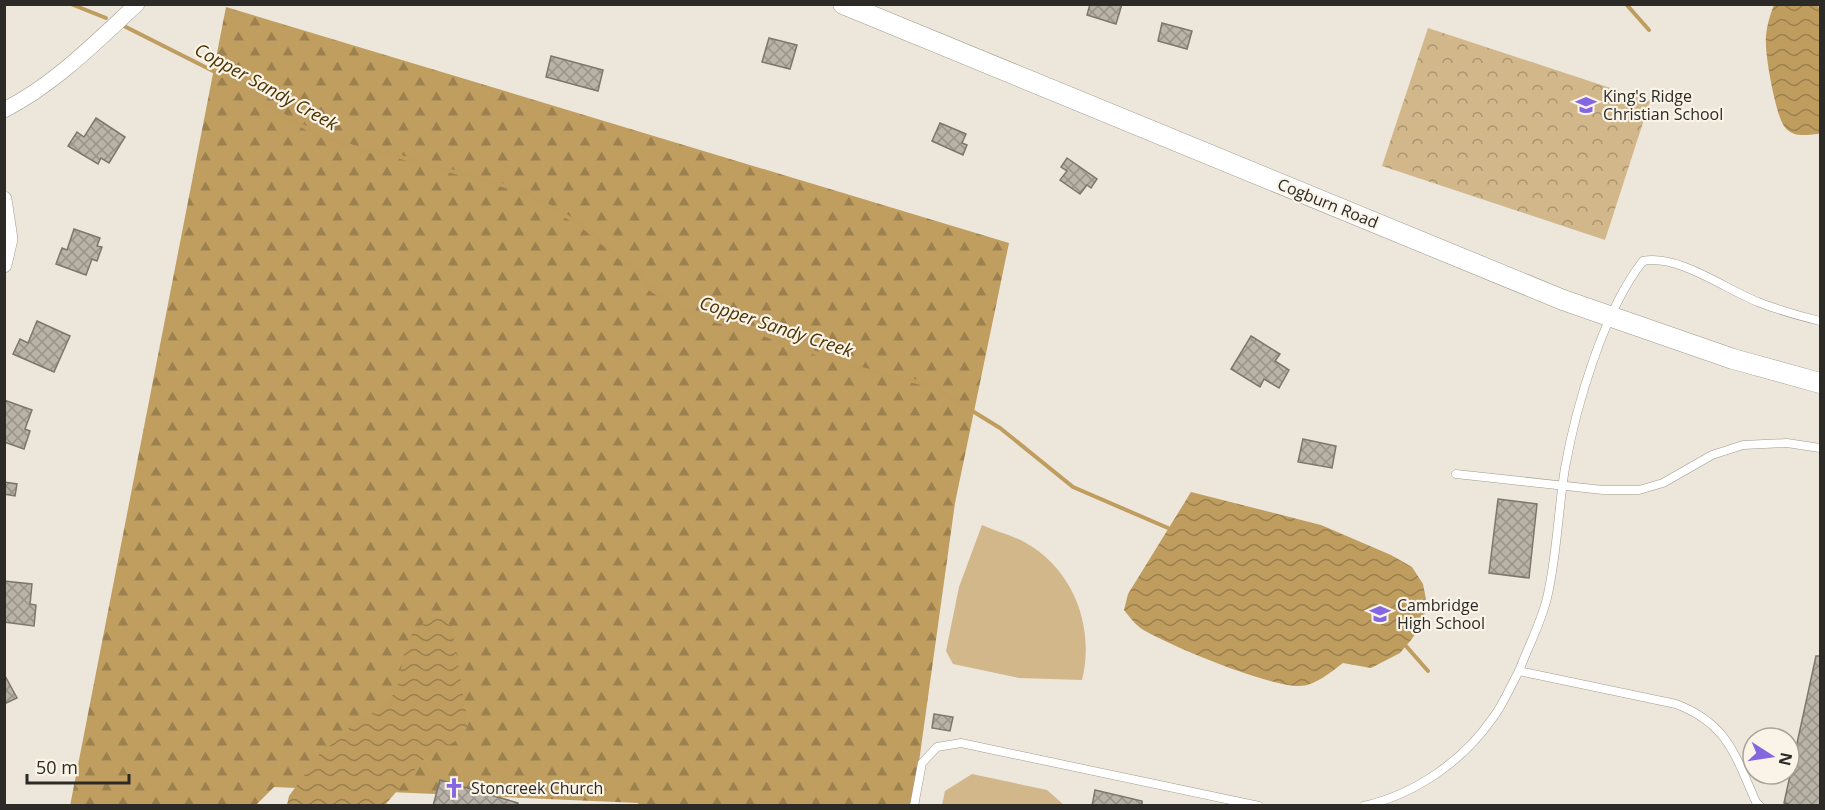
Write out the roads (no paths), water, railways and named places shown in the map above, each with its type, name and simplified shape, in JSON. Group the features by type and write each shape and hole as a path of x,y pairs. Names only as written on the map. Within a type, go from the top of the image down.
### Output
{"street":[{"path":"4,110 29,97 83,54 137,4"},
{"name":"Cogburn Road","path":"843,4 1611,317 1733,359 1821,383"},
{"path":"4,199 9,239 4,265"}],"lane":[{"path":"1364,806 1384,801 1432,777 1460,756 1492,719 1519,671 1546,600 1558,537 1563,483 1580,403 1611,317 1632,275 1643,261 1658,258 1724,285 1758,302 1821,321"},
{"path":"1456,474 1563,483 1603,489 1639,490 1663,483 1712,455 1743,445 1786,443 1821,448"},
{"path":"1519,671 1676,704 1697,712 1730,742 1756,802 1760,806"},
{"path":"914,806 922,763 937,747 961,743 1258,806"}],"water":[{"path":"1774,5 1818,5 1820,11 1820,133 1818,134 1795,134 1787,130 1781,120 1772,87 1766,45 1770,14"},
{"path":"1191,492 1321,525 1391,555 1412,567 1423,584 1427,604 1422,624 1400,653 1371,668 1343,663 1317,681 1299,686 1244,673 1178,647 1143,630 1124,610 1128,594"},
{"path":"437,616 452,626 468,726 461,738 424,759 385,805 287,805 289,796 321,752 343,736 350,726 380,708 396,692 406,646 412,634 430,617"}],"waterway":[{"name":"Copper Sandy Creek","path":"71,4 106,18"},
{"path":"1626,4 1649,30"},
{"name":"Copper Sandy Creek","path":"122,25 225,77 256,95 277,112 319,135 359,149 386,153 520,190 580,224 641,275 649,288 688,313 760,333 857,368 930,385 1000,428 1073,487 1168,528"},
{"name":"Copper Sandy Creek","path":"1406,646 1428,671"}],"place":[{"name":"King's Ridge Christian School","path":"1586,105"},
{"name":"Cambridge High School","path":"1380,614"},
{"name":"Stoncreek Church","path":"454,788"}]}
